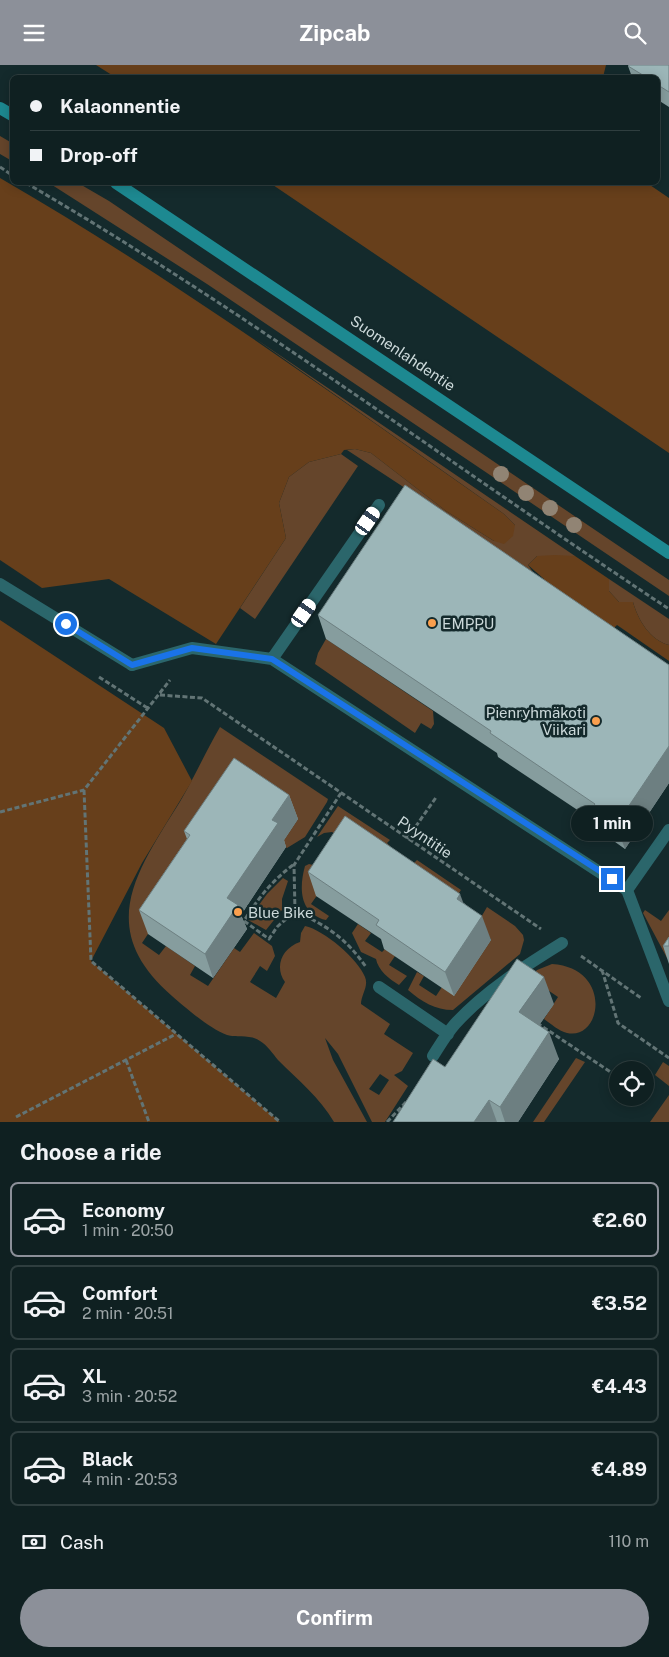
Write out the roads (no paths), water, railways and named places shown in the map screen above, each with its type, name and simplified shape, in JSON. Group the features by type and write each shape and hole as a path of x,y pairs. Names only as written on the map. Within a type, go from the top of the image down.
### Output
{"main road":[{"name":"Suomenlahdentie","path":"119,185 669,553"}],"street":[{"path":"272,659 379,505"},
{"path":"0,584 132,665 192,648 272,659 627,890 669,1001"},
{"path":"627,890 669,830"},
{"path":"433,1056 454,1024 526,965 562,943"},
{"path":"379,987 448,1034"}],"place":[{"name":"EMPPU","path":"432,623"},
{"name":"Pienryhmäkoti Viikari","path":"596,721"},
{"name":"Blue Bike","path":"238,912"}]}
